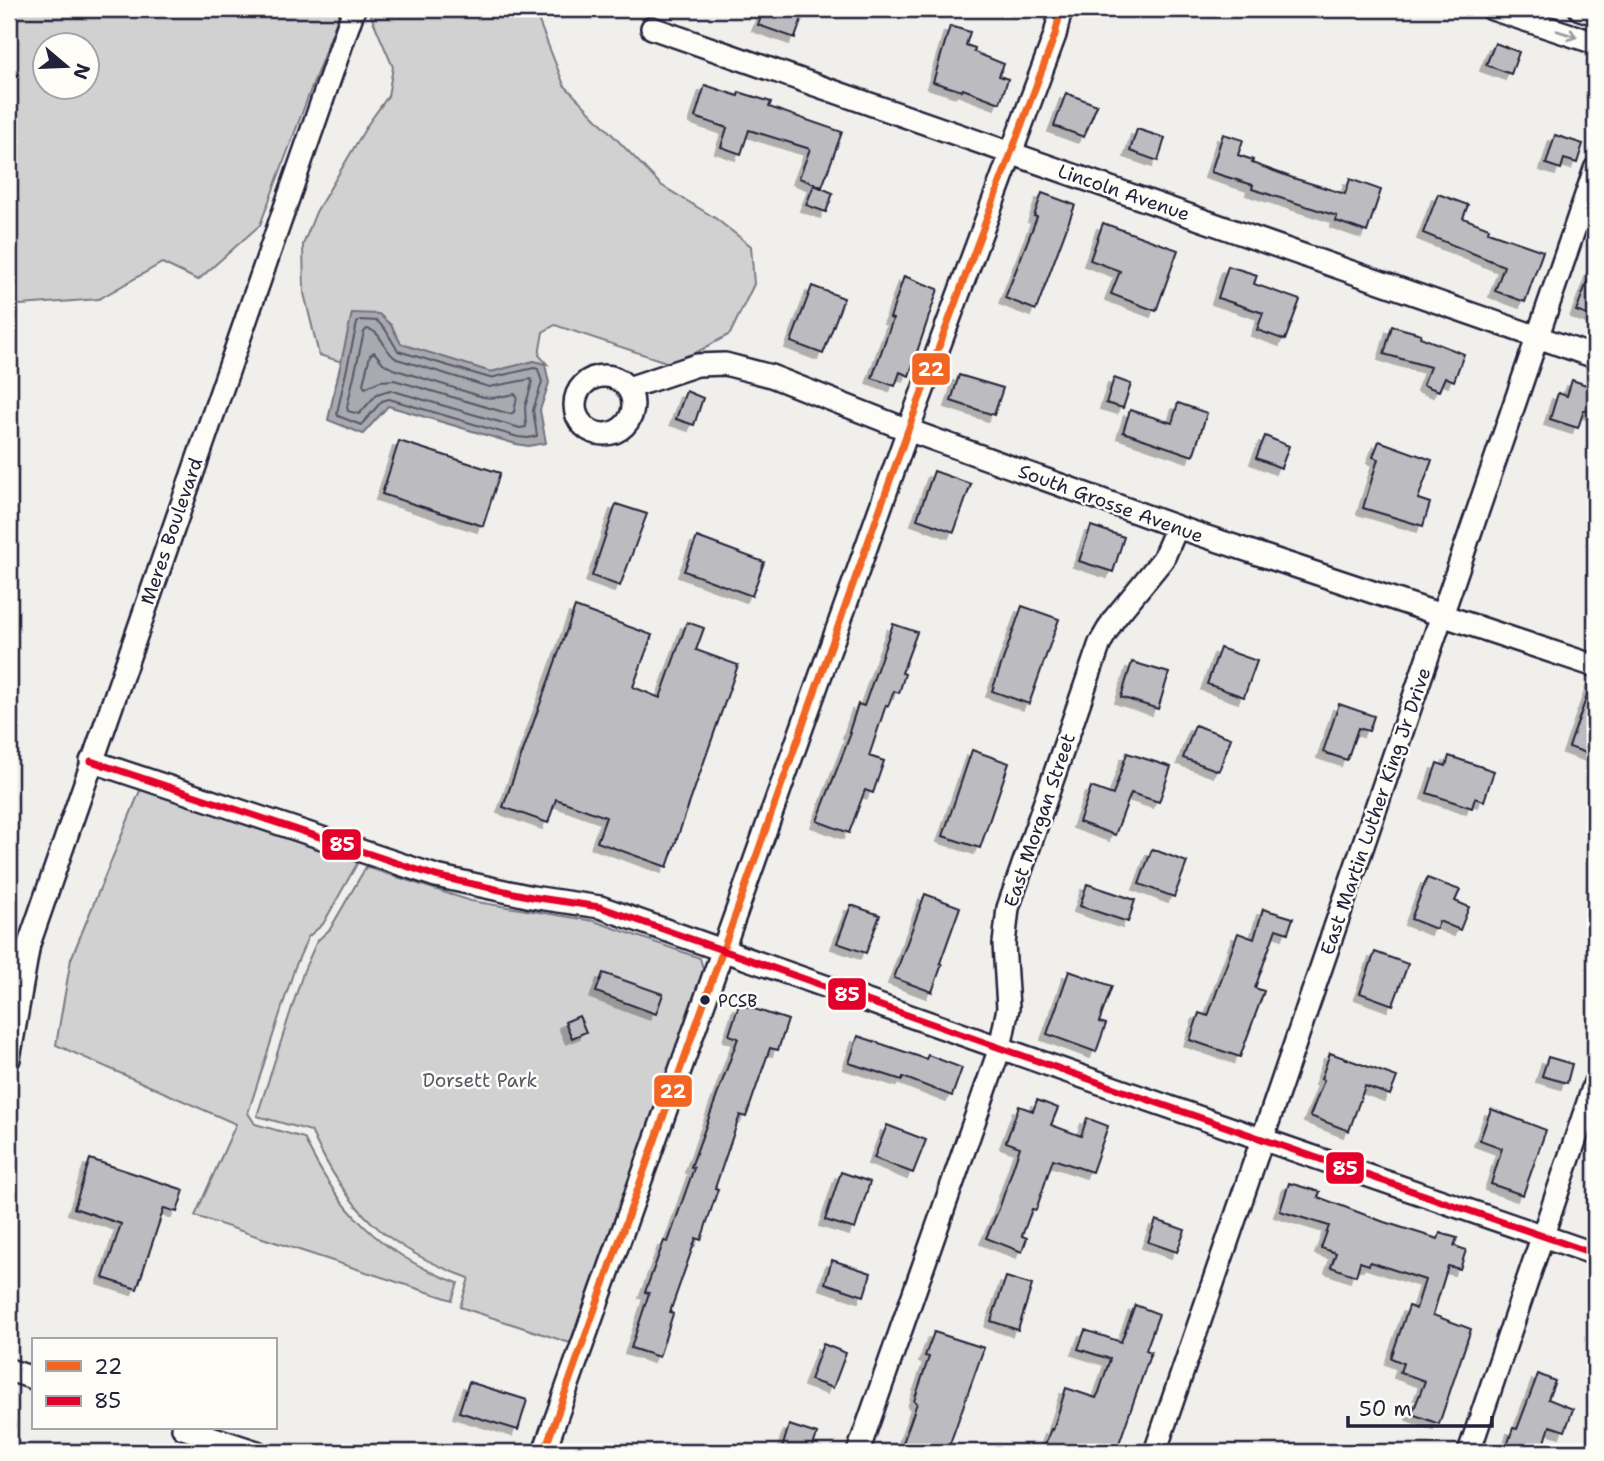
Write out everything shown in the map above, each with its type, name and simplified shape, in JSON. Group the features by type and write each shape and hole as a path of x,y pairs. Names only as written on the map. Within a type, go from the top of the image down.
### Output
{"street":[{"name":"Meres Boulevard","path":"9,1059 29,944 354,9"},
{"path":"544,1452 908,430 1055,35 1061,9"},
{"path":"1492,9 1595,43"},
{"path":"1580,9 1595,14"},
{"name":"Lincoln Avenue","path":"652,28 1595,357"},
{"name":"East Martin Luther King Jr Drive","path":"1154,1452 1595,170"},
{"name":"South Grosse Avenue","path":"628,388 697,365 725,364 771,376 908,430 1177,527 1595,666"},
{"name":"East Morgan Street","path":"858,1452 1000,1048 1008,1008 1004,937 1008,908 1100,643 1114,619 1163,559 1177,527"},
{"path":"91,761 436,876 532,897 600,907 1595,1254"},
{"path":"1469,1452 1595,1083"},
{"path":"9,1370 32,1378"},
{"path":"189,1430 257,1452"}],"green space":[{"path":"9,9 341,9 260,225 198,280 162,263 99,299 21,305 9,301"},
{"path":"368,9 534,9 564,85 661,185 715,218 751,246 754,284 730,334 690,356 669,363 555,325 543,332 539,355 547,364 534,361 491,372 401,344 391,325 352,314 342,362 319,355 304,293 303,245 316,212 368,124 388,96 393,67"},
{"path":"141,788 362,861 358,862 323,924 308,937 295,967 248,1113 255,1124 304,1138 332,1188 365,1227 407,1259 458,1283 452,1300 195,1216 236,1124 56,1045 71,959"},
{"name":"Dorsett Park","path":"366,867 471,901 594,921 700,958 704,972 570,1343 460,1307 469,1278 415,1254 373,1224 340,1184 311,1131 257,1116 304,970 317,941 330,929"}],"water":[{"path":"352,313 379,314 391,325 401,344 491,372 534,361 545,364 549,383 540,410 546,443 528,446 516,444 388,406 363,434 328,420"}],"building":[{"path":"764,9 805,9 795,38 758,25"},
{"path":"950,26 970,32 966,45 975,48 974,52 1004,64 999,76 1008,79 1000,103 963,89 962,91 933,82"},
{"path":"1495,43 1519,52 1511,74 1486,65"},
{"path":"705,85 738,96 739,92 771,102 769,107 842,132 822,187 799,178 810,149 749,130 741,154 721,147 727,128 695,117"},
{"path":"1066,93 1097,105 1084,137 1054,126"},
{"path":"1137,129 1165,138 1158,161 1130,151"},
{"path":"1223,134 1243,140 1238,155 1293,178 1345,194 1350,179 1381,190 1367,232 1336,221 1337,216 1252,189 1253,185 1211,172"},
{"path":"1555,135 1583,144 1577,163 1564,159 1561,169 1546,164"},
{"path":"814,185 833,193 826,212 806,205"},
{"path":"1042,193 1075,205 1036,310 1005,298 1037,217 1034,216"},
{"path":"1438,194 1468,205 1463,218 1489,228 1488,232 1543,251 1525,302 1495,291 1504,266 1423,233"},
{"path":"1103,223 1178,250 1156,311 1111,294 1120,271 1090,260"},
{"path":"1595,264 1595,318 1576,311"},
{"path":"1228,266 1257,275 1254,284 1300,300 1285,340 1257,330 1263,313 1218,298"},
{"path":"904,276 938,289 909,376 900,372 895,386 872,378 893,319 890,318"},
{"path":"812,286 844,298 823,354 791,342"},
{"path":"1392,326 1421,334 1420,337 1464,354 1454,381 1445,377 1439,391 1423,385 1430,367 1384,354"},
{"path":"959,375 1003,388 994,415 951,401"},
{"path":"1114,378 1131,384 1123,408 1106,403"},
{"path":"1572,380 1595,388 1595,414 1584,410 1578,428 1550,419 1558,393 1567,396"},
{"path":"686,391 703,398 694,425 676,419"},
{"path":"1178,403 1207,413 1193,456 1123,432 1130,410 1172,423"},
{"path":"1265,436 1289,446 1281,468 1256,458"},
{"path":"399,441 500,473 483,526 382,494"},
{"path":"1379,441 1432,460 1418,499 1430,503 1423,526 1363,508 1378,459 1373,457"},
{"path":"934,471 971,484 954,532 917,519"},
{"path":"616,504 647,514 620,586 592,576"},
{"path":"1091,526 1124,537 1113,572 1079,561"},
{"path":"697,537 764,562 752,596 684,571"},
{"path":"1022,606 1059,619 1029,704 992,691"},
{"path":"575,607 652,635 633,687 660,698 687,622 704,628 696,650 738,665 667,867 597,842 606,817 556,799 548,823 503,807"},
{"path":"893,624 917,632 902,673 905,674 899,693 894,691 888,706 886,705 869,756 884,761 873,793 865,790 849,833 817,821 851,733 849,732 858,704 864,706"},
{"path":"1220,648 1257,661 1244,697 1207,684"},
{"path":"1132,662 1169,673 1158,709 1121,697"},
{"path":"1593,679 1595,680 1595,756 1569,747"},
{"path":"1339,704 1374,716 1369,731 1358,728 1347,760 1323,752"},
{"path":"1195,725 1231,738 1219,771 1183,758"},
{"path":"972,750 1009,763 980,848 943,836"},
{"path":"1127,753 1171,767 1159,802 1131,793 1115,835 1079,822 1091,787 1113,795"},
{"path":"1449,756 1494,771 1484,801 1475,798 1472,808 1427,793 1437,763 1446,766"},
{"path":"1152,849 1187,862 1174,897 1139,884"},
{"path":"1427,878 1460,890 1455,901 1469,907 1460,930 1439,921 1436,929 1411,919"},
{"path":"1087,884 1135,900 1128,922 1080,906"},
{"path":"925,894 960,907 932,992 894,978"},
{"path":"851,905 880,915 866,953 837,943"},
{"path":"1263,909 1293,918 1288,933 1276,929 1255,988 1264,991 1240,1057 1190,1040 1199,1013 1208,1016 1238,933 1254,939"},
{"path":"1375,952 1408,964 1393,1005 1360,993"},
{"path":"1069,971 1112,986 1099,1022 1106,1024 1096,1052 1047,1034"},
{"path":"603,973 663,994 656,1014 596,992"},
{"path":"739,1004 788,1020 778,1050 770,1048 746,1117 740,1115 715,1188 718,1189 701,1240 696,1238 670,1312 673,1314 659,1357 631,1348 649,1293 645,1292 664,1241 668,1242 694,1168 691,1167 738,1038 729,1035"},
{"path":"579,1016 586,1032 572,1038 565,1022"},
{"path":"858,1036 926,1059 928,1055 962,1068 952,1096 903,1077 902,1080 849,1063"},
{"path":"1330,1053 1397,1077 1390,1095 1365,1086 1349,1131 1310,1116 1324,1080 1321,1079"},
{"path":"1548,1057 1572,1064 1567,1083 1542,1076"},
{"path":"1037,1100 1058,1108 1051,1125 1081,1136 1087,1118 1108,1126 1092,1172 1053,1159 1036,1210 1032,1209 1022,1236 1027,1238 1022,1252 986,1238 1020,1147 1006,1142 1019,1106 1033,1111"},
{"path":"1491,1109 1546,1130 1523,1195 1491,1184 1502,1148 1480,1140"},
{"path":"887,1125 926,1140 913,1173 874,1158"},
{"path":"90,1159 184,1190 177,1212 164,1208 137,1289 103,1278 121,1224 74,1208"},
{"path":"841,1172 870,1182 855,1229 825,1220"},
{"path":"1289,1183 1320,1192 1318,1197 1384,1222 1438,1239 1440,1233 1457,1238 1454,1246 1466,1250 1460,1269 1448,1266 1433,1315 1471,1329 1439,1424 1412,1414 1425,1381 1400,1372 1403,1363 1391,1358 1409,1306 1416,1309 1425,1280 1370,1262 1369,1265 1360,1262 1356,1276 1331,1267 1336,1253 1321,1248 1329,1226 1280,1211"},
{"path":"1156,1220 1185,1230 1177,1252 1148,1242"},
{"path":"832,1260 871,1273 864,1296 825,1283"},
{"path":"1006,1277 1032,1285 1018,1330 991,1321"},
{"path":"1135,1305 1159,1314 1146,1350 1151,1352 1116,1452 1056,1452 1044,1448 1051,1429 1053,1430 1066,1388 1096,1398 1099,1392 1110,1359 1078,1349 1085,1330 1121,1342"},
{"path":"934,1332 984,1348 947,1452 928,1452 903,1443 917,1403 914,1401 929,1357 925,1356"},
{"path":"823,1344 846,1353 833,1388 810,1380"},
{"path":"1538,1374 1555,1381 1548,1399 1573,1409 1565,1431 1550,1426 1542,1452 1505,1452 1513,1428 1517,1429"},
{"path":"469,1382 527,1400 518,1430 459,1412"},
{"path":"789,1425 817,1434 811,1452 781,1452"}],"transit line":[{"name":"22","path":"544,1452 908,430 1055,35 1061,9"},
{"name":"85","path":"91,761 436,876 532,897 600,907 1595,1254"}],"place":[{"name":"PCSB","path":"705,1000"}]}
